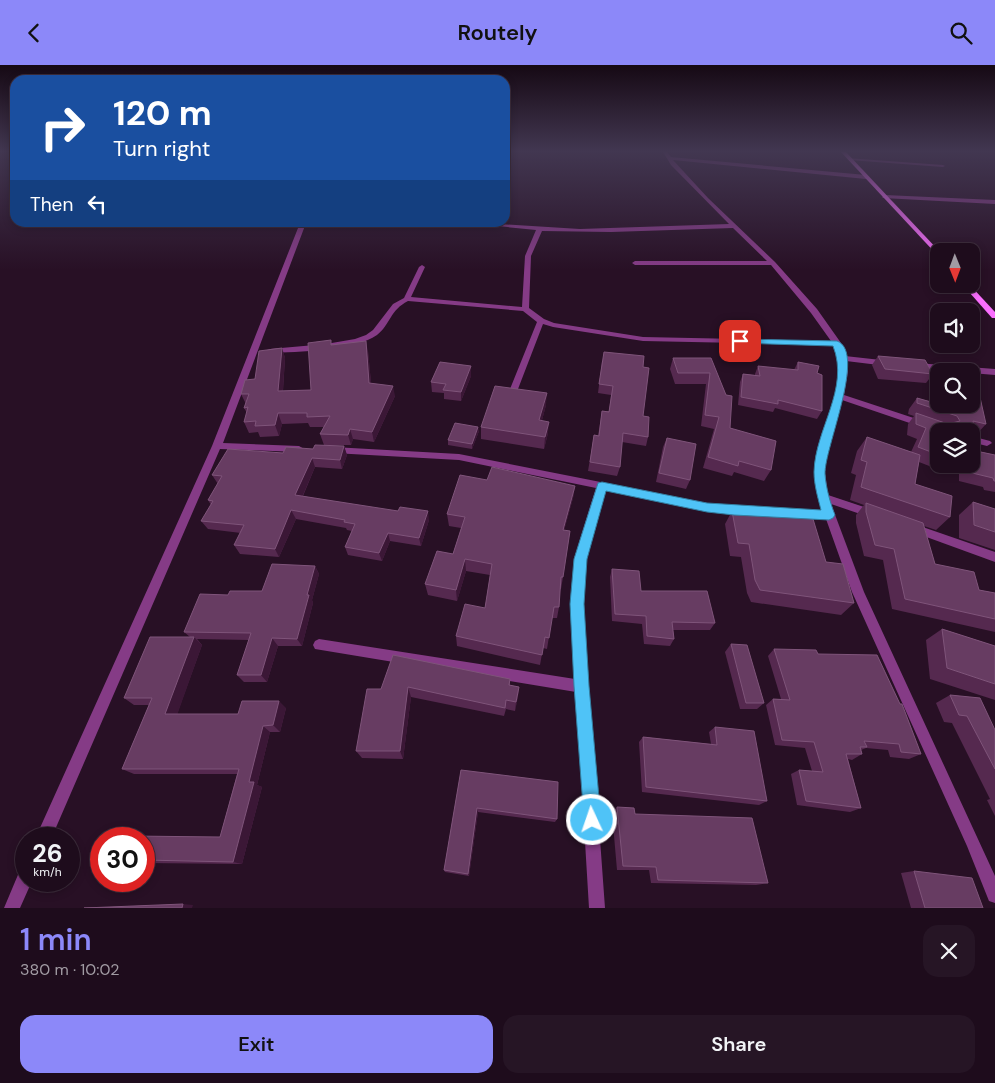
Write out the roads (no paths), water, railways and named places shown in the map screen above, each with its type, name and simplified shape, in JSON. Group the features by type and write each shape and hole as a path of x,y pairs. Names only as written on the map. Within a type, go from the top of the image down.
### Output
{"main road":[{"path":"880,191 930,245"},
{"path":"973,293 995,316"}],"street":[{"path":"699,191 773,263 814,311 837,343 844,371 822,455 820,473 823,497 858,592 995,895"},
{"path":"885,197 995,202"},
{"path":"510,226 540,229 609,231 735,227"},
{"path":"48,827 217,446 301,227"},
{"path":"525,309 528,256 540,229"},
{"path":"635,263 773,263"},
{"path":"407,299 422,267"},
{"path":"252,353 333,345 364,339 376,332 391,308 407,299 525,309 541,321 643,339 837,343"},
{"path":"514,389 541,321"},
{"path":"842,358 995,372"},
{"path":"839,396 930,426"},
{"path":"980,441 987,443"},
{"path":"217,446 319,449 459,457 707,507 734,511 829,515"},
{"path":"598,908 581,686 577,604 580,559 602,486"},
{"path":"823,497 880,516"},
{"path":"908,526 995,557"},
{"path":"319,645 581,686"},
{"path":"12,908 19,892"}]}
